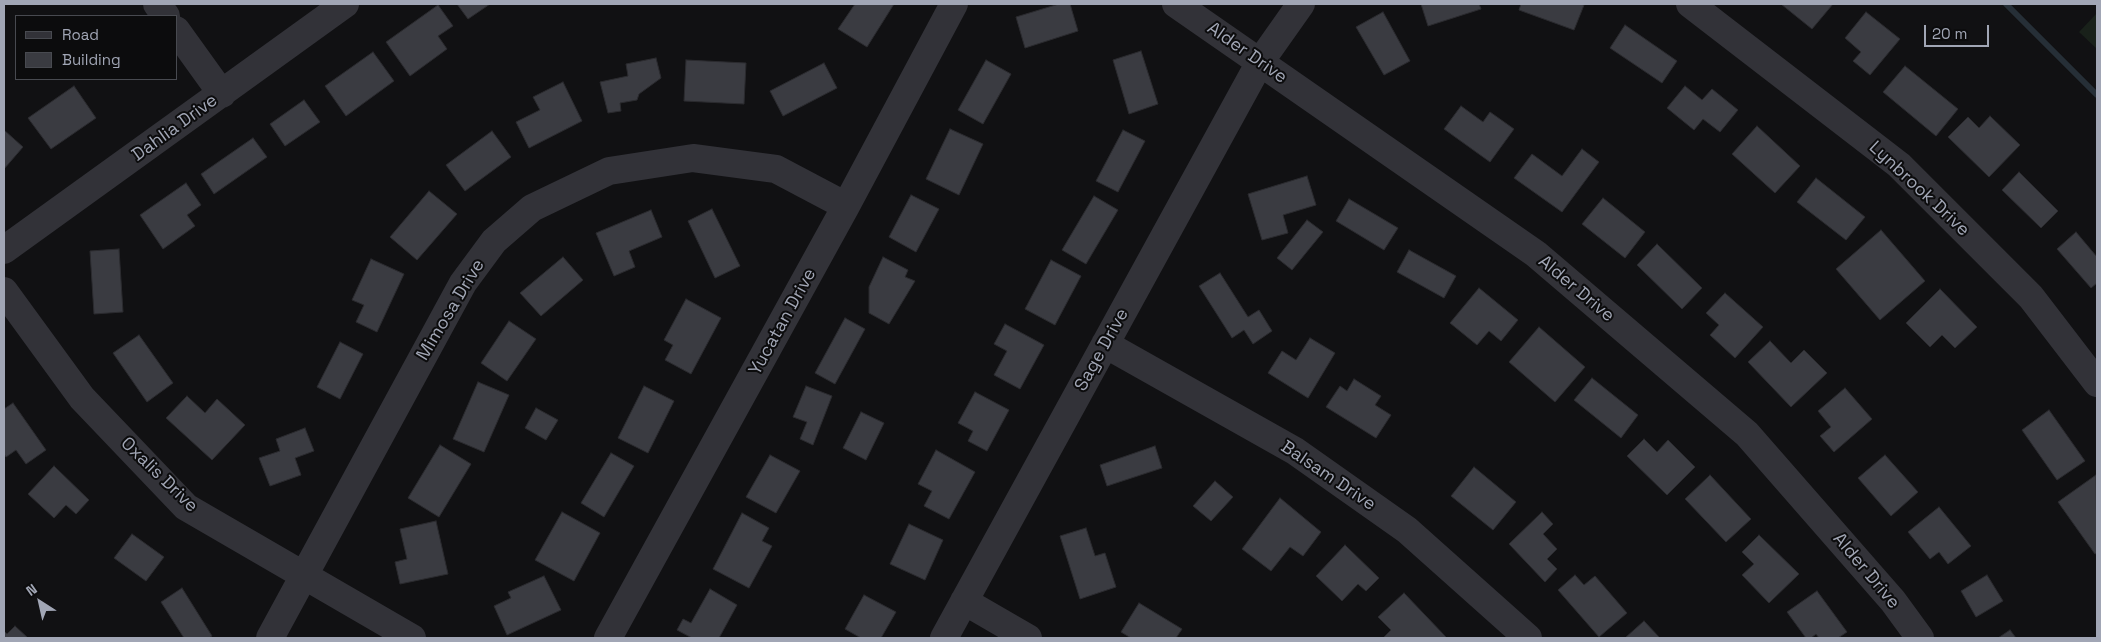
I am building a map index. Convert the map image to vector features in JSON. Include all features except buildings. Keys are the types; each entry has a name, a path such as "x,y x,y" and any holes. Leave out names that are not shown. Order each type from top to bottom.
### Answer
{"street":[{"path":"158,4 165,15"},
{"name":"Dahlia Drive","path":"4,250 345,4"},
{"name":"Yucatan Drive","path":"608,638 846,206 954,4"},
{"name":"Alder Drive","path":"1176,4 1536,254 1747,434 1893,601 1920,638"},
{"path":"1260,62 1301,4"},
{"name":"Lynbrook Drive","path":"1690,4 1899,165 2031,297 2097,383"},
{"path":"178,33 222,94"},
{"name":"Sage Drive","path":"944,638 1260,62"},
{"name":"Mimosa Drive","path":"270,638 463,283 494,241 532,208 608,171 693,158 776,169 846,206"},
{"name":"Oxalis Drive","path":"4,291 82,398 186,507 412,638"},
{"name":"Balsam Drive","path":"1105,344 1295,451 1407,530 1528,638"},
{"path":"964,601 1028,638"}],"shaded area":[{"path":"2097,13 2097,49 2079,32"}],"waterway":[{"path":"2006,4 2097,95"}]}
